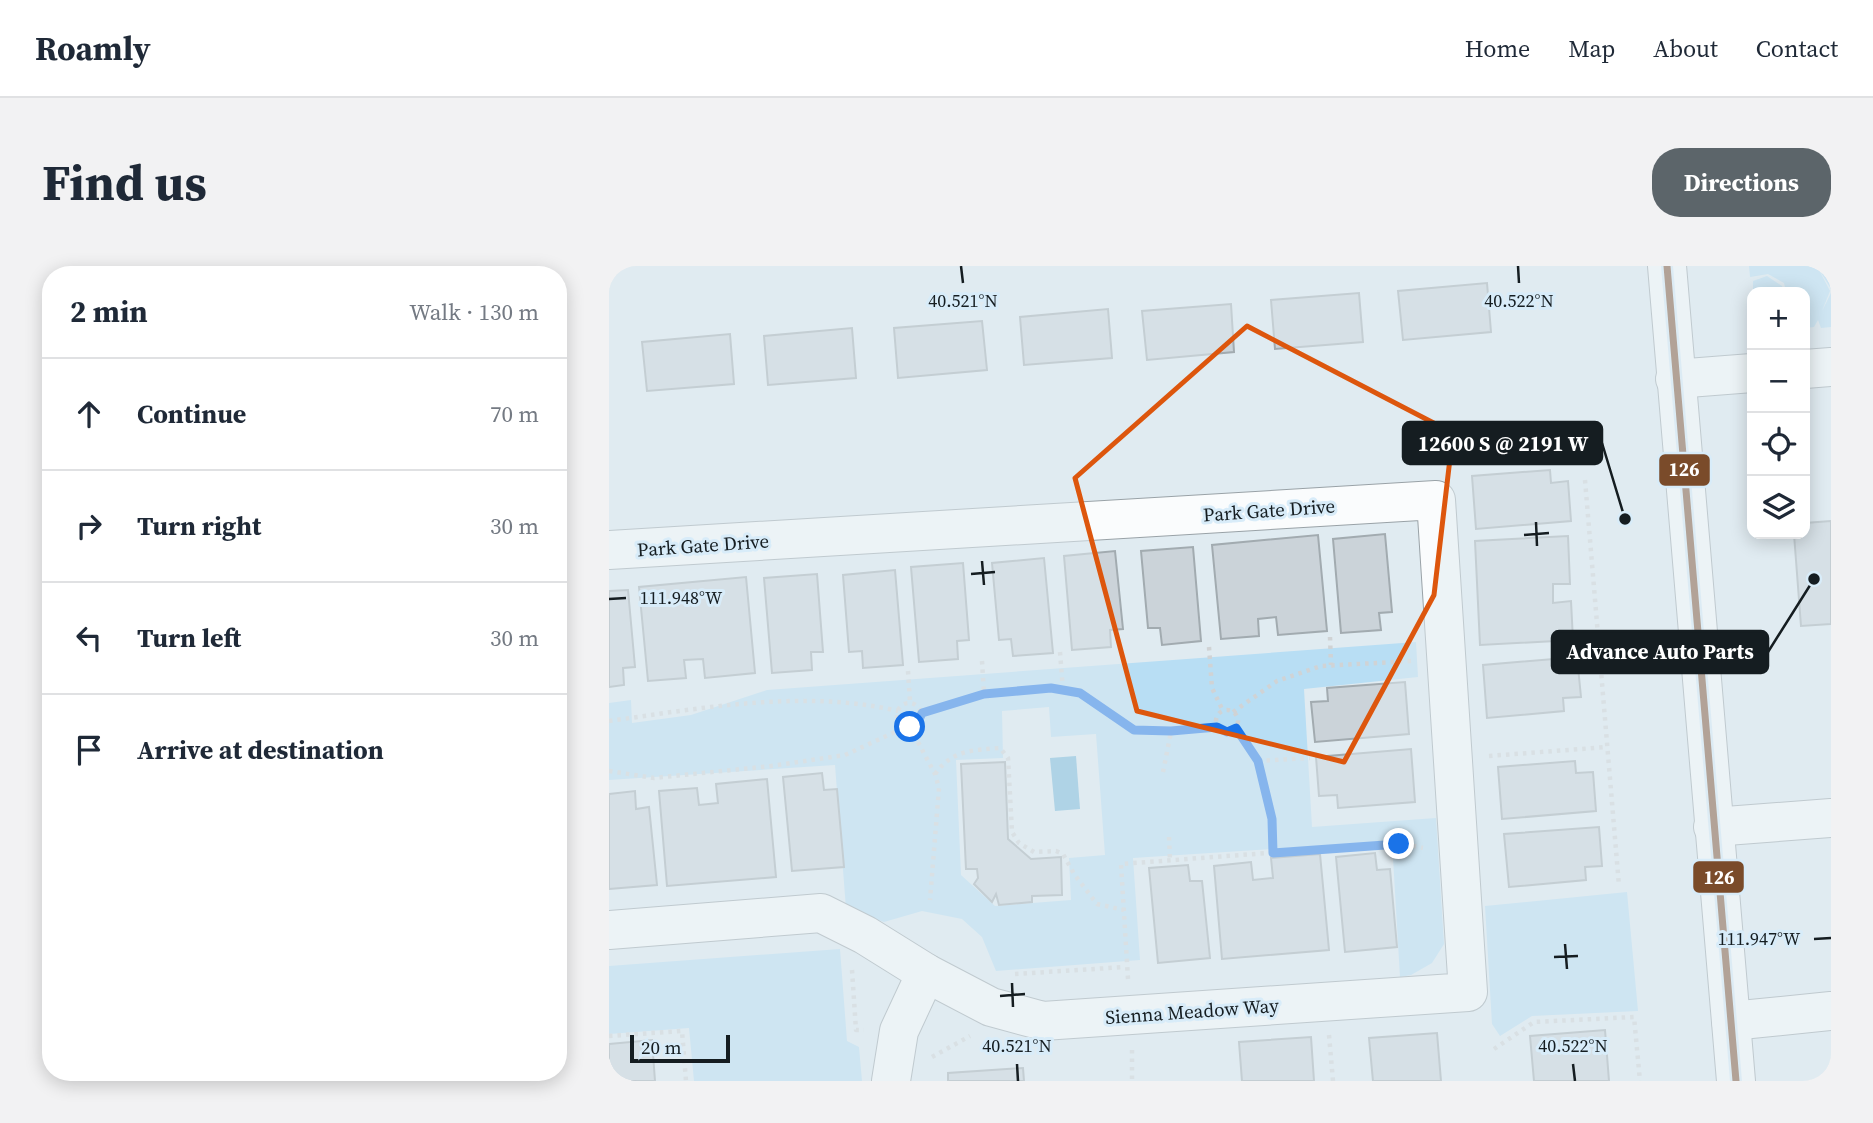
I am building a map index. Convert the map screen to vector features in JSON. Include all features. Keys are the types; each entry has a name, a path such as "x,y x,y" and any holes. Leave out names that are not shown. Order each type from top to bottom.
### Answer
{"street":[{"path":"1667,266 1736,1081"},
{"path":"1810,369 1831,367"},
{"path":"1675,379 1747,373"},
{"name":"Park Gate Drive","path":"609,550 1436,500 1468,992"},
{"path":"1713,827 1831,818"},
{"name":"Sienna Meadow Way","path":"609,930 821,913 991,1007 1043,1021 1468,992"},
{"path":"891,1081 899,1031 926,973"},
{"path":"1731,1021 1831,1011"}],"path":[{"path":"1585,480 1619,886"},
{"path":"1330,637 1331,665"},
{"path":"1209,647 1212,688 1223,711"},
{"path":"1060,652 1063,690"},
{"path":"1217,727 1217,716 1223,711 1233,712 1277,681 1321,666 1423,660"},
{"path":"982,661 984,694"},
{"path":"908,671 910,702"},
{"path":"609,771 654,778 845,755 917,724 922,713 984,694 1051,688 1080,693 1134,730 1171,731 1217,727 1227,732 1236,728 1239,721 1233,712"},
{"path":"609,721 747,702 865,703 898,711"},
{"path":"922,713 918,706 910,702 902,705 898,711 898,719 908,727 935,774 939,788 930,900"},
{"path":"1236,728 1258,761 1272,819 1273,853"},
{"path":"1163,772 1171,731"},
{"path":"1453,759 1607,747"},
{"path":"935,774 944,761 969,750 1000,748 1008,758 1012,832 1019,843 1034,852 1056,851 1063,854 1074,874 1097,904 1124,910"},
{"path":"1258,761 1310,758"},
{"path":"1169,837 1170,860"},
{"path":"1128,979 1121,864 1399,844 1434,850"},
{"path":"1004,975 1125,967"},
{"path":"852,968 856,1030 864,1030"},
{"path":"1494,1049 1534,1022 1634,1017 1640,1081"},
{"path":"609,1036 683,1031 686,1081"},
{"path":"926,1061 981,1031"},
{"path":"1132,1038 1132,1081"}],"highlighted area":[{"path":"1247,326 1453,433 1434,595 1344,762 1137,711 1075,478"}],"shaded area":[{"path":"1749,266 1831,266 1831,289 1818,268 1830,291 1822,311 1831,293 1831,327 1821,328 1818,320 1814,327 1810,327 1810,287 1785,287 1784,283 1768,274 1750,277"},
{"path":"1767,276 1782,287 1753,287 1753,281"},
{"path":"1416,642 1418,677 1304,689 1312,827 1436,818 1444,944 1432,963 1411,975 1400,977 1392,841 1133,858 1140,960 996,971 982,937 962,919 922,911 884,922 846,909 835,765 609,780 609,703 631,700 632,723 691,715 767,690","holes":["1049,707 1051,737 1096,734 1105,855 1069,858 1071,900 995,906 961,875 956,760 1003,758 1002,711"]},
{"path":"1076,756 1080,809 1055,811 1050,758"},
{"path":"1627,892 1638,1011 1532,1016 1500,1036 1492,1024 1485,906"},
{"path":"840,949 847,1041 859,1047 862,1081 694,1081 689,1028 609,1034 609,966"}],"building":[{"path":"1487,283 1491,332 1403,340 1398,291"},
{"path":"1359,293 1363,342 1275,349 1271,300"},
{"path":"1231,304 1234,352 1147,360 1142,311"},
{"path":"1108,309 1112,358 1024,365 1020,317"},
{"path":"982,321 987,370 898,378 894,328"},
{"path":"852,328 856,378 768,385 764,336"},
{"path":"730,334 734,384 647,391 642,342"},
{"path":"1550,470 1551,483 1568,481 1571,521 1476,529 1472,476"},
{"path":"1831,521 1831,624 1801,626 1794,539 1810,539 1810,523"},
{"path":"1385,534 1392,612 1379,613 1381,630 1341,633 1333,539"},
{"path":"1318,535 1327,631 1278,635 1276,617 1258,619 1259,636 1221,639 1212,545"},
{"path":"1568,536 1570,584 1553,584 1553,603 1571,601 1573,640 1480,645 1475,541"},
{"path":"1193,547 1201,641 1162,645 1160,628 1148,628 1141,551"},
{"path":"1115,551 1123,629 1110,630 1111,647 1072,650 1064,556"},
{"path":"1044,558 1053,653 1013,656 1011,639 999,640 992,563"},
{"path":"963,563 969,640 957,641 958,659 919,662 911,567"},
{"path":"895,570 903,665 863,668 862,651 849,652 843,575"},
{"path":"817,574 823,652 811,652 812,670 772,673 764,578"},
{"path":"746,577 755,673 705,678 703,659 684,660 686,678 648,681 639,587"},
{"path":"628,590 635,667 623,668 624,685 609,687 609,591"},
{"path":"1577,657 1581,697 1563,698 1564,711 1487,718 1483,665"},
{"path":"1405,682 1409,734 1315,742 1311,702 1328,701 1327,688"},
{"path":"1411,749 1415,802 1338,808 1337,795 1319,796 1316,757"},
{"path":"1575,761 1576,773 1593,772 1596,811 1502,819 1498,767"},
{"path":"1005,762 1008,839 1031,859 1061,857 1062,895 1032,896 1032,902 999,905 996,894 992,902 974,884 978,878 977,869 966,869 961,764"},
{"path":"822,773 824,790 837,789 844,867 792,871 783,777"},
{"path":"767,779 776,877 667,886 659,791 697,788 699,805 718,803 716,784"},
{"path":"635,791 636,809 649,807 657,885 609,889 609,794"},
{"path":"1599,827 1602,866 1585,867 1586,880 1509,887 1504,834"},
{"path":"1375,853 1377,870 1390,869 1397,947 1345,952 1336,857"},
{"path":"1320,854 1329,950 1222,959 1214,866 1251,862 1253,880 1273,878 1271,858"},
{"path":"1188,865 1190,881 1202,881 1210,958 1158,963 1149,868"},
{"path":"1605,1030 1609,1081 1534,1081 1530,1036"},
{"path":"1437,1033 1441,1081 1373,1081 1369,1038"},
{"path":"1311,1037 1314,1081 1242,1081 1239,1042"},
{"path":"652,1040 655,1081 609,1081 609,1044"},
{"path":"1023,1068 1024,1081 948,1081 948,1073"}],"transit line":[{"name":"126","path":"1667,266 1736,1081"}],"place":[{"name":"12600 S @ 2191 W","path":"1625,519"},
{"name":"Advance Auto Parts","path":"1814,579"}],"route":[{"path":"910,727 917,724 922,713 984,694 1051,688 1080,693 1134,730 1171,731 1217,727 1223,732 1230,732 1236,728 1258,761 1272,819 1273,853 1399,844"}]}
